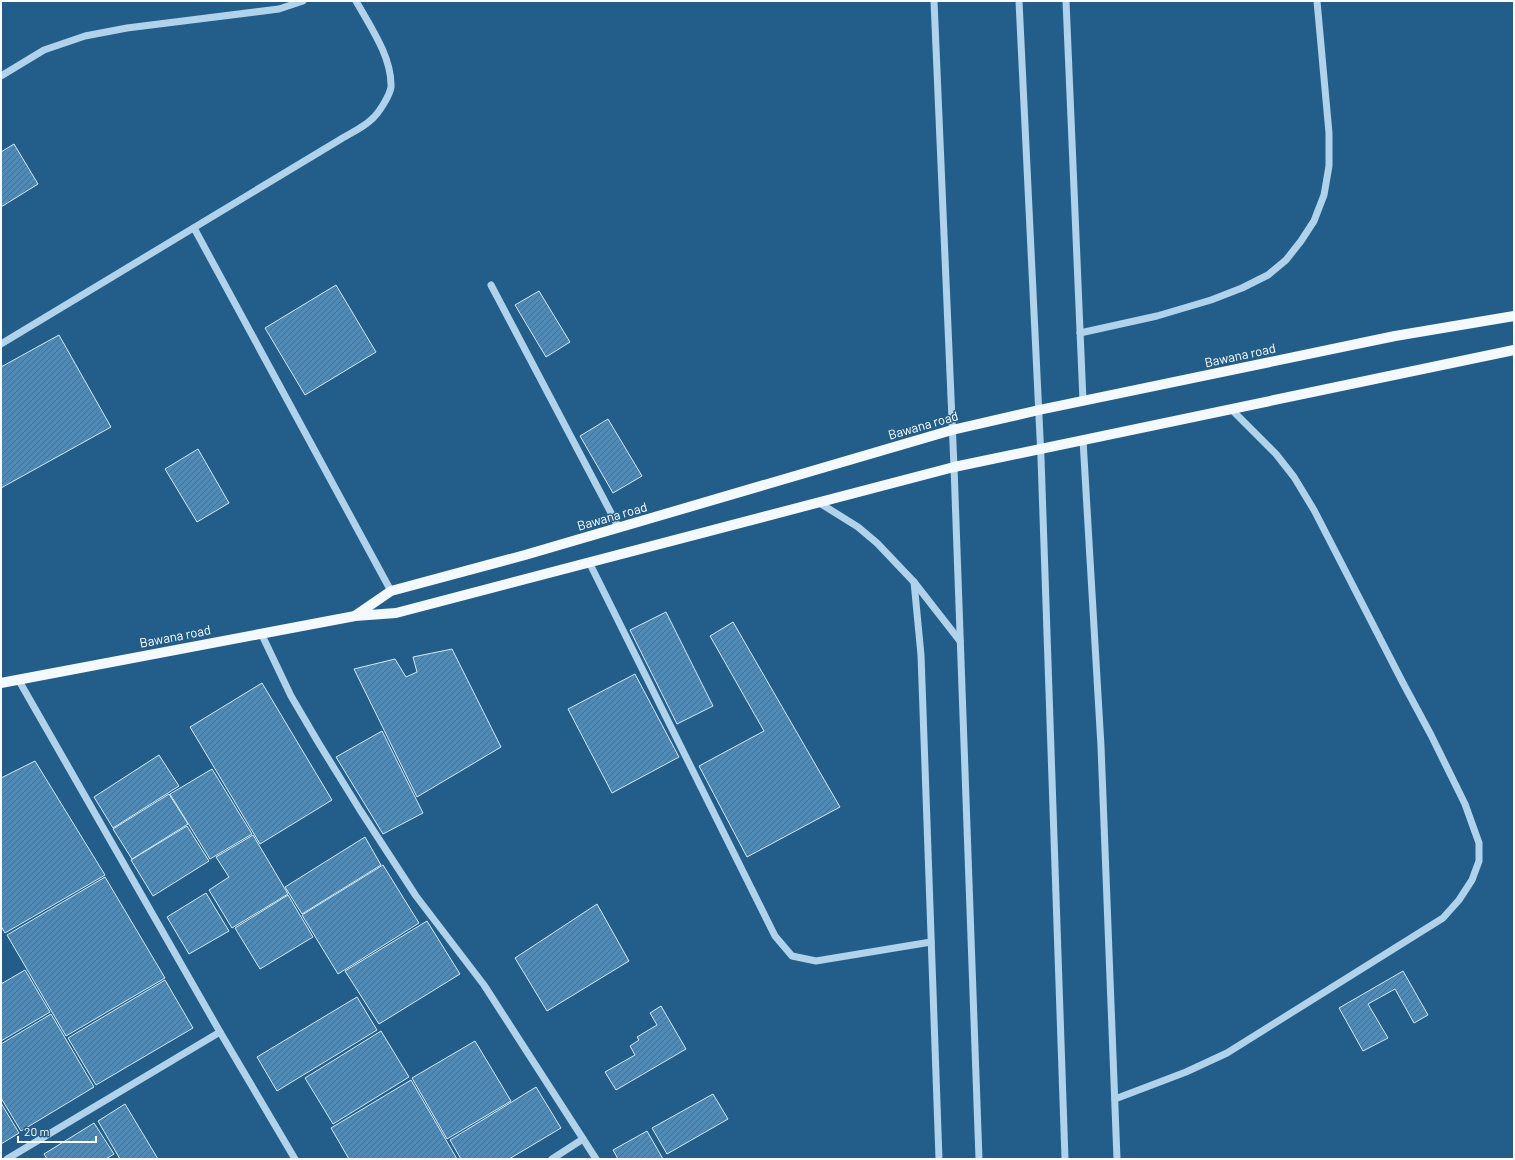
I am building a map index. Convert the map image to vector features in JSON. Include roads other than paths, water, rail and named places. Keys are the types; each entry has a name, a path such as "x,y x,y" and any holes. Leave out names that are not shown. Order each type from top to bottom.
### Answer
{"main road":[{"name":"Bawana road","path":"355,616 391,591 619,528 952,430 1039,410 1395,336 1514,316"},
{"name":"Bawana road","path":"1,683 355,616 396,613 954,467 1514,350"}],"street":[{"path":"1,76 44,50 85,36 127,28 279,9 303,1"},
{"path":"1,344 341,139 372,118 383,106 391,88 388,67 380,42 356,1"},
{"path":"934,1 954,467 979,1159"},
{"path":"1019,1 1039,410 1065,1159"},
{"path":"1066,1 1083,401"},
{"path":"1080,332 1157,316 1211,300 1242,288 1268,275 1286,260 1301,241 1314,221 1324,195 1329,166 1329,133 1317,1"},
{"path":"194,228 391,591"},
{"path":"491,285 619,528"},
{"path":"1115,1099 1186,1072 1227,1052 1443,918 1459,900 1472,880 1478,861 1479,843 1465,804 1431,735 1314,510 1294,478 1276,454 1231,409"},
{"path":"1083,440 1101,754 1117,1159"},
{"path":"818,502 858,527 876,544 914,582 960,641"},
{"path":"589,562 775,936 792,956 816,961 931,942"},
{"path":"914,582 921,655 939,1159"},
{"path":"261,633 291,696 360,810 416,896 484,985 596,1159"},
{"path":"18,679 220,1032 295,1159"},
{"path":"7,1159 220,1032"},
{"path":"552,1159 583,1139"}]}
